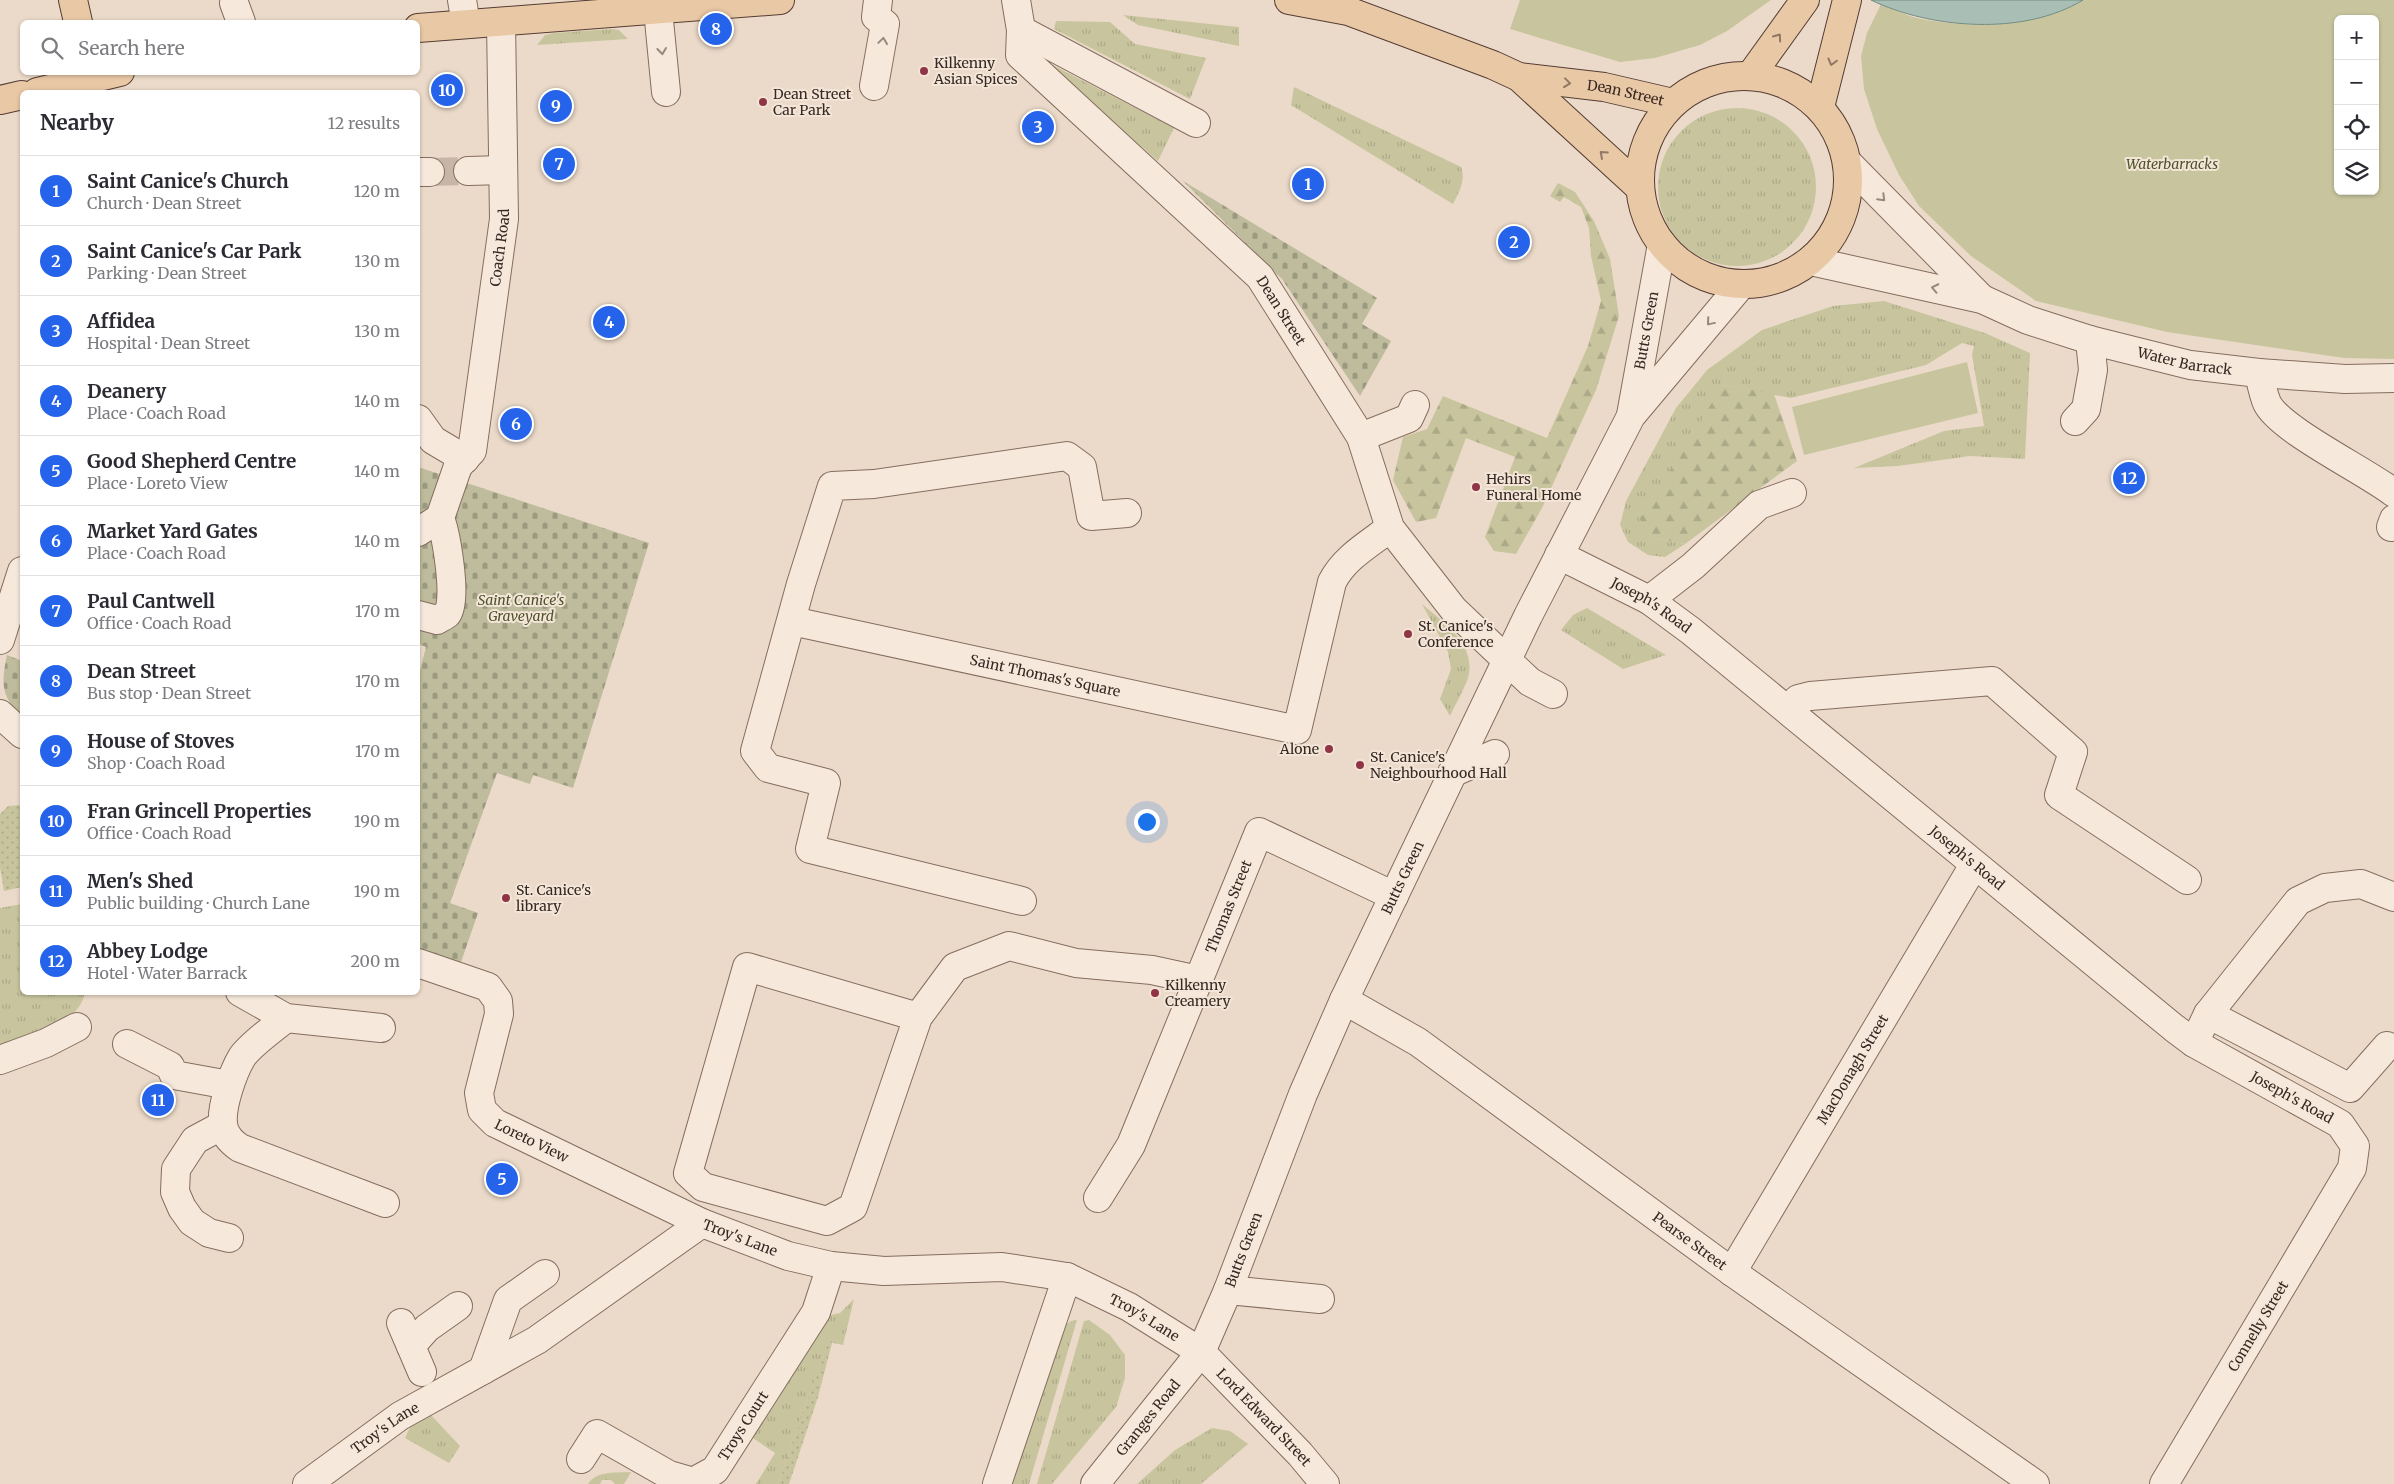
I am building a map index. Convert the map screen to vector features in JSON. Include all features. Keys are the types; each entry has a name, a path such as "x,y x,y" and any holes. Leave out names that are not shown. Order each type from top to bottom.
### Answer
{"main road":[{"path":"73,0 78,20"},
{"path":"420,27 464,12 501,22 658,10 697,3 780,0"},
{"name":"Dean Street","path":"1289,0 1349,6 1519,77 1640,187"},
{"path":"1751,75 1805,0"},
{"path":"1820,107 1845,8"},
{"path":"1751,75 1776,80 1800,91 1820,107 1838,133 1848,164 1848,200 1835,234 1811,261 1790,275 1766,283 1741,285 1711,279 1683,266 1662,244 1646,217 1640,187 1642,156 1653,127 1673,103 1696,87 1723,77 1751,75"},
{"path":"44,90 90,76"},
{"name":"Dean Street","path":"1519,77 1604,87 1673,103"},
{"path":"0,100 20,96"}],"street":[{"path":"874,86 885,24 876,17 878,0"},
{"name":"Dean Street","path":"1016,0 1021,30 1020,55 1260,277 1361,437 1390,528 1454,610 1530,682 1553,694"},
{"path":"658,10 666,92"},
{"name":"Coach Road","path":"440,518 461,462 472,451 504,219 501,22"},
{"path":"1021,30 1196,123"},
{"name":"Water Barrack","path":"1848,164 1982,299"},
{"path":"468,171 503,170"},
{"name":"Butts Green","path":"1630,416 1662,244"},
{"name":"Water Barrack","path":"1811,261 1982,299 2028,320 2090,340 2190,364 2259,373 2345,379 2394,378"},
{"name":"Butts Green","path":"1201,1352 1228,1290 1303,1094 1344,1000 1452,773 1559,555 1630,416 1741,285"},
{"path":"2075,421 2086,409 2093,370 2090,340"},
{"path":"2259,373 2267,404 2285,424 2378,481 2394,493"},
{"path":"1361,437 1409,418 1415,405"},
{"path":"420,422 433,440 461,462"},
{"path":"420,454 461,462"},
{"path":"1022,901 810,849 826,783 768,768 755,751 801,584 832,486 874,484 1067,456 1082,466 1090,516 1127,513"},
{"path":"1649,600 1693,566 1759,505 1792,493"},
{"path":"420,531 440,518 446,535 452,602 447,614 437,620 420,616"},
{"name":"Saint Thomas's Square","path":"792,621 1297,730 1332,582 1338,570 1347,560 1390,528"},
{"name":"Joseph's Road","path":"1559,555 1649,600 1692,631 1974,865 2194,1043 2340,1124 2355,1146 2352,1168"},
{"path":"0,640 15,572"},
{"path":"1788,710 1798,699 1810,696 1992,682 2073,752 2060,795 2187,880"},
{"path":"0,714 20,732"},
{"path":"1452,773 1495,754"},
{"name":"Thomas Street","path":"1098,1198 1131,1145 1259,832 1394,896"},
{"name":"MacDonagh Street","path":"1732,1272 1974,865"},
{"path":"2194,1043 2208,1014 2298,901 2325,888 2361,884 2386,892 2394,898"},
{"path":"918,1017 747,967 688,1173 703,1187 827,1221 853,1207 918,1017 954,967 1009,946 1076,963 1152,970 1198,980"},
{"name":"Loreto View","path":"420,964 488,987 498,1001 499,1014 479,1094 482,1110 495,1123 702,1223"},
{"path":"245,995 286,1018 381,1028"},
{"name":"Pearse Street","path":"1344,1000 1418,1042 1732,1272 2036,1484"},
{"path":"2208,1014 2350,1088 2387,1046"},
{"path":"286,1018 243,1056 230,1085 222,1124 228,1140 240,1148 385,1202"},
{"path":"0,1060 46,1044 76,1027"},
{"path":"127,1044 170,1066 174,1075 230,1085"},
{"path":"222,1124 195,1140 176,1170 175,1192 182,1208 192,1222 208,1233 229,1238"},
{"name":"Connelly Street","path":"2164,1484 2352,1168"},
{"name":"Troy's Lane","path":"307,1484 400,1416 537,1340 702,1223 788,1256 832,1266 884,1271 1002,1267 1067,1277 1129,1306 1201,1352"},
{"name":"Troys Court","path":"581,1459 597,1434 669,1475 693,1482 715,1470 816,1312 832,1266"},
{"path":"483,1370 508,1300 545,1274"},
{"path":"997,1484 1067,1277"},
{"path":"1228,1290 1320,1298"},
{"path":"422,1372 406,1334 427,1328 458,1306"},
{"name":"Granges Road","path":"1095,1484 1201,1352"},
{"name":"Lord Edward Street","path":"1201,1352 1300,1454 1325,1484"}],"green space":[{"path":"1520,0 1771,0 1727,31 1700,45 1655,58 1620,62 1510,29"},
{"name":"Waterbarracks","path":"2083,0 2394,0 2394,359 2344,358 2167,332 2036,301 1971,256 1919,206 1899,175 1877,129 1864,89 1861,56 1867,33 1881,4 1917,18 1958,24 2002,24 2045,16"},
{"path":"1123,15 1239,27 1239,46 1138,25"},
{"path":"1056,21 1110,22 1135,44 1206,58 1190,99 1054,29"},
{"path":"619,30 628,39 537,45 545,35 554,33"},
{"path":"1041,59 1174,128 1158,161"},
{"path":"1294,87 1461,167 1462,182 1453,204 1291,105"},
{"path":"1737,108 1767,114 1793,131 1810,157 1816,187 1810,217 1793,243 1767,260 1737,266 1707,260 1681,243 1664,217 1658,187 1664,157 1681,131 1707,114"},
{"path":"1183,181 1377,298 1362,324 1391,341 1360,396 1282,279"},
{"path":"1558,183 1575,192 1594,221 1610,259 1619,316 1596,390 1542,508 1516,554 1494,551 1485,537 1515,457 1466,438 1436,518 1416,522 1393,480 1403,437 1427,429 1443,396 1547,438 1588,346 1601,301 1591,256 1589,228 1581,207 1564,197 1560,202 1550,196"},
{"path":"1884,301 1985,333 2030,353 2025,459 1970,456 1898,466 1854,468 1944,431 1984,426 1972,355 1974,346 1962,343 1926,365 1791,398 1723,385 1653,538 1685,544 1665,557 1648,555 1628,542 1620,525 1626,501 1676,408 1707,370 1762,330 1833,306"},
{"path":"1967,362 1978,413 1804,455 1792,407"},
{"path":"1723,385 1774,394 1797,461 1685,544 1653,538 1640,519"},
{"name":"Saint Canice's Graveyard","path":"420,468 649,543 573,788 533,775 530,784 497,773 450,903 478,913 460,965 420,955 420,670 426,647 420,645"},
{"path":"1422,604 1458,637 1468,657 1467,681 1450,716 1440,699 1451,669 1448,652"},
{"path":"1587,608 1666,655 1623,669 1561,630 1573,615"},
{"path":"7,655 20,660 20,716 6,696 4,674"},
{"path":"20,805 20,887 4,891 0,867 0,814 8,806"},
{"path":"20,904 20,995 84,995 73,1014 62,1022 37,1035 0,1049 0,908"},
{"path":"854,1299 843,1345 828,1342 778,1484 756,1484 775,1453 753,1438 827,1316 840,1313"},
{"path":"1077,1320 1029,1484 1012,1484 1057,1331 1071,1321"},
{"path":"1089,1320 1110,1335 1125,1355 1125,1378 1116,1407 1052,1484 1037,1484 1084,1321"},
{"path":"828,1341 832,1343 818,1397 789,1484 778,1484"},
{"path":"430,1414 460,1446 449,1463 405,1438 411,1425"},
{"path":"1212,1428 1230,1431 1248,1444 1201,1484 1137,1484 1175,1450"},
{"path":"631,1472 624,1484 615,1484 611,1480 602,1480 600,1484 588,1484 602,1474"}],"shaded area":[{"path":"1871,0 2083,0 2059,12 2033,19 2006,23 1977,24 1921,17 1895,10"}],"tunnel":[{"path":"430,172 468,171"}],"place":[{"name":"Dean Street","path":"716,29"},
{"name":"Kilkenny Asian Spices","path":"924,71"},
{"name":"Fran Grincell Properties","path":"447,90"},
{"name":"Dean Street Car Park","path":"763,102"},
{"name":"House of Stoves","path":"556,106"},
{"name":"Affidea","path":"1038,127"},
{"name":"Paul Cantwell","path":"559,164"},
{"name":"Saint Canice's Church","path":"1308,184"},
{"name":"Saint Canice's Car Park","path":"1514,242"},
{"name":"Deanery","path":"609,322"},
{"name":"Market Yard Gates","path":"516,424"},
{"name":"Abbey Lodge","path":"2129,478"},
{"name":"Hehirs Funeral Home","path":"1476,487"},
{"name":"St. Canice's Conference","path":"1408,634"},
{"name":"Alone","path":"1329,749"},
{"name":"St. Canice's Neighbourhood Hall","path":"1360,765"},
{"name":"St. Canice's library","path":"506,898"},
{"name":"Kilkenny Creamery","path":"1155,993"},
{"name":"Men's Shed","path":"158,1100"},
{"name":"Good Shepherd Centre","path":"502,1179"}]}
